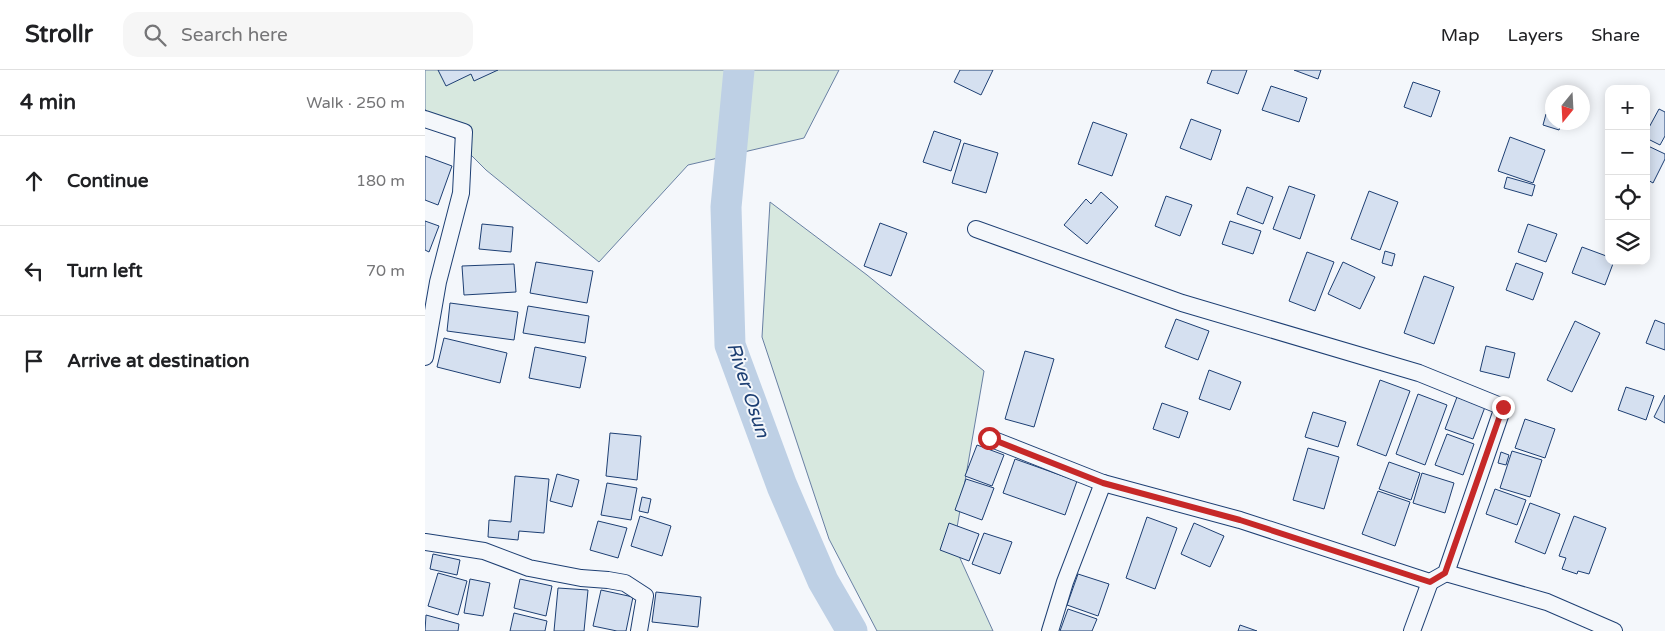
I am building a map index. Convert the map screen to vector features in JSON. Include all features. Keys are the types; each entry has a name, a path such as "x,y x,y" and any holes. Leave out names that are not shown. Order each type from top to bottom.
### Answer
{"street":[{"path":"425,119 464,132 461,193 438,282 425,357"},
{"path":"976,229 1182,303 1419,373 1503,407 1445,573 1430,582 1412,631"},
{"path":"989,438 1103,483 1240,520 1430,582"},
{"path":"1050,631 1065,582 1103,483"},
{"path":"426,546 484,551 529,568 581,578 625,583 645,596 639,631"},
{"path":"1445,573 1547,602 1613,631"}],"shaded area":[{"path":"425,70 839,70 804,138 688,165 599,262 486,170 425,109"},
{"path":"770,202 867,275 984,371 954,545 993,631 877,631 829,539 762,337"}],"building":[{"path":"438,70 498,70 474,81 471,74 446,86"},
{"path":"960,70 993,70 981,95 954,82"},
{"path":"1212,70 1247,70 1238,94 1207,83"},
{"path":"1294,70 1321,70 1318,79"},
{"path":"1413,82 1440,91 1431,117 1404,107"},
{"path":"1271,86 1307,98 1299,122 1262,110"},
{"path":"1659,109 1665,112 1665,136 1660,145 1650,140 1650,126"},
{"path":"1191,119 1221,130 1211,160 1180,148"},
{"path":"1093,122 1127,134 1112,176 1078,164"},
{"path":"934,131 961,140 951,171 923,162"},
{"path":"1510,137 1545,150 1533,183 1498,171"},
{"path":"964,143 998,153 986,193 952,183"},
{"path":"1650,147 1665,154 1665,159 1653,183 1650,181"},
{"path":"425,156 452,166 438,205 425,200"},
{"path":"1507,177 1535,185 1532,196 1504,188"},
{"path":"1289,186 1315,195 1300,239 1273,229"},
{"path":"1247,187 1273,197 1263,224 1237,214"},
{"path":"1369,191 1398,202 1380,250 1351,239"},
{"path":"1101,192 1118,207 1087,244 1064,225 1086,199 1091,204"},
{"path":"1166,196 1192,205 1180,236 1155,226"},
{"path":"425,221 439,226 429,252 425,250"},
{"path":"1230,221 1261,231 1253,254 1222,244"},
{"path":"880,223 907,233 891,276 864,266"},
{"path":"482,224 513,227 511,252 479,249"},
{"path":"1528,224 1557,234 1546,262 1518,252"},
{"path":"1582,247 1605,256 1605,265 1612,265 1605,285 1572,273"},
{"path":"1385,251 1395,254 1392,266 1382,263"},
{"path":"1307,252 1334,262 1315,311 1289,301"},
{"path":"536,262 593,271 587,303 530,293"},
{"path":"1343,262 1375,277 1360,309 1328,294"},
{"path":"1516,263 1543,273 1533,300 1506,290"},
{"path":"514,264 516,292 464,295 462,266"},
{"path":"1424,276 1454,287 1434,344 1404,333"},
{"path":"450,303 518,312 514,340 447,331"},
{"path":"528,306 589,316 585,343 523,333"},
{"path":"1176,319 1209,331 1198,360 1165,347"},
{"path":"1655,320 1665,324 1665,350 1646,343"},
{"path":"1575,321 1600,333 1572,392 1547,380"},
{"path":"444,338 507,353 500,383 437,367"},
{"path":"1486,346 1515,353 1509,378 1480,371"},
{"path":"535,347 586,357 580,388 529,378"},
{"path":"1025,351 1054,359 1034,427 1005,419"},
{"path":"1209,370 1241,382 1230,410 1199,399"},
{"path":"1380,380 1410,391 1386,456 1357,445"},
{"path":"1626,387 1654,396 1646,420 1618,410"},
{"path":"1418,394 1447,405 1425,465 1396,454"},
{"path":"1665,395 1665,423 1654,417"},
{"path":"1457,397 1485,407 1473,439 1445,429"},
{"path":"1162,403 1188,412 1179,438 1153,429"},
{"path":"1313,412 1346,422 1338,447 1305,437"},
{"path":"1525,419 1555,429 1545,458 1515,448"},
{"path":"610,433 641,436 637,480 606,476"},
{"path":"1447,434 1474,444 1463,475 1435,465"},
{"path":"977,445 1004,455 992,486 965,476"},
{"path":"1308,448 1339,457 1324,509 1293,500"},
{"path":"1512,451 1542,460 1530,497 1500,488"},
{"path":"1501,452 1509,455 1506,465 1498,463"},
{"path":"1015,459 1077,481 1065,515 1003,493"},
{"path":"1389,462 1420,473 1411,500 1379,489"},
{"path":"1422,473 1454,483 1445,513 1413,503"},
{"path":"557,474 579,480 572,507 550,501"},
{"path":"515,476 549,479 544,533 519,531 518,540 488,537 489,520 511,522"},
{"path":"966,479 994,488 982,520 955,510"},
{"path":"607,483 637,488 631,520 601,515"},
{"path":"1495,489 1526,500 1517,525 1486,514"},
{"path":"1378,491 1410,502 1395,546 1362,534"},
{"path":"642,497 651,499 648,513 639,511"},
{"path":"1530,503 1560,514 1545,554 1515,542"},
{"path":"640,516 671,526 662,556 631,546"},
{"path":"1574,516 1606,528 1589,574 1578,571 1577,574 1562,569 1566,558 1559,556"},
{"path":"1147,517 1177,528 1155,589 1126,578"},
{"path":"598,521 627,528 618,558 590,550"},
{"path":"949,523 979,534 969,561 940,550"},
{"path":"1194,523 1224,536 1210,567 1181,554"},
{"path":"984,533 1012,542 1000,574 972,564"},
{"path":"433,554 460,560 457,575 430,569"},
{"path":"438,573 467,581 458,615 428,606"},
{"path":"1078,574 1109,584 1098,616 1067,605"},
{"path":"470,579 490,583 483,616 464,613"},
{"path":"520,579 552,586 546,616 514,608"},
{"path":"558,588 588,590 584,631 554,631"},
{"path":"601,590 633,597 626,631 593,626"},
{"path":"656,592 701,597 698,627 652,622"},
{"path":"1068,609 1097,619 1092,631 1060,631"},
{"path":"514,613 547,621 545,631 510,631"},
{"path":"426,615 459,624 458,631 425,631"},
{"path":"1240,625 1257,631 1238,631"}],"waterway":[{"name":"River Osun","path":"739,70 726,207 730,345 782,486 823,581 852,631"}],"route":[{"path":"989,438 1103,483 1240,520 1430,582 1445,573 1503,407"}]}
